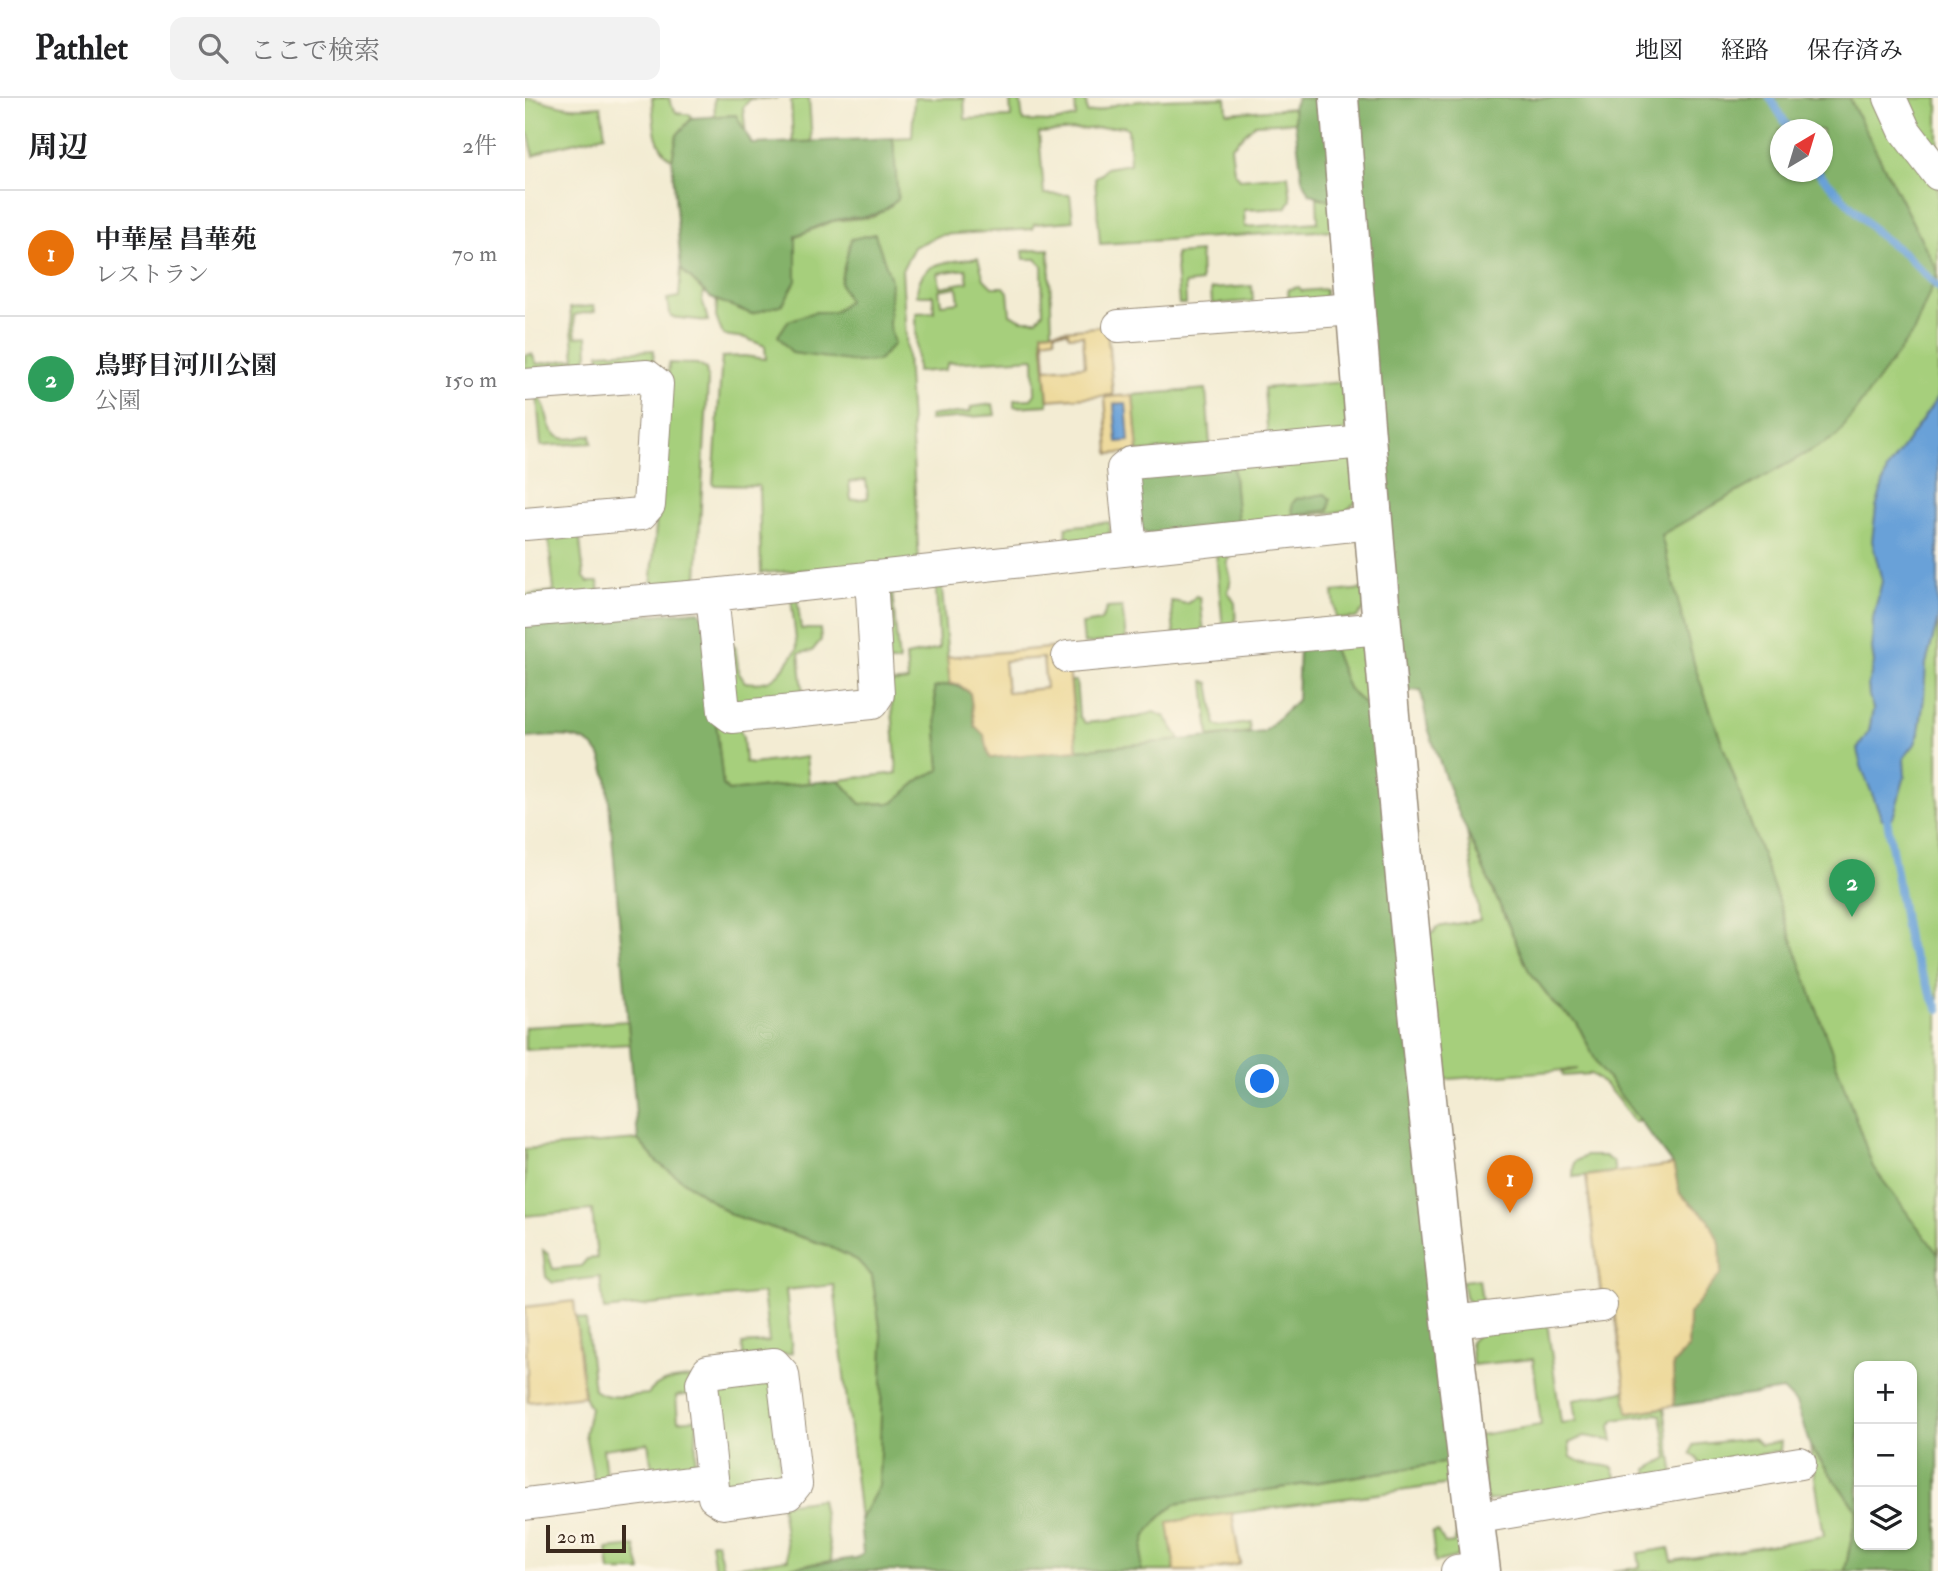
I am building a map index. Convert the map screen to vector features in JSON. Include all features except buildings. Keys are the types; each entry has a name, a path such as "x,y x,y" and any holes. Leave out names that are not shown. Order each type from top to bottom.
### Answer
{"street":[{"path":"1339,98 1371,523 1474,1518 1473,1570"},
{"path":"1890,98 1905,131 1938,174"},
{"path":"1118,326 1355,309"},
{"path":"525,385 647,376 657,384 649,506 641,513 525,524"},
{"path":"1131,549 1123,469 1131,463 1365,442"},
{"path":"525,611 712,595 1371,523"},
{"path":"712,595 724,711 732,717 859,705 872,703 878,694 871,578"},
{"path":"1068,657 1381,628"},
{"path":"1452,1322 1601,1305"},
{"path":"774,1364 783,1374 796,1484 788,1494 723,1503 715,1497 712,1480 702,1383 708,1372 774,1364"},
{"path":"1474,1518 1800,1463"},
{"path":"525,1504 712,1480"}],"green space":[{"path":"525,98 571,107 601,106 605,135 547,149 534,156 525,131"},
{"path":"652,98 669,98 677,113 691,115 692,118 677,135 672,160 657,140"},
{"path":"714,98 779,98 750,99 743,108 746,135 736,115 715,116"},
{"path":"809,98 812,142 793,142 791,101"},
{"path":"914,98 964,98 965,119 1011,117 1010,98 1020,98 1023,121 1054,122 1076,117 1075,98 1086,98 1087,113 1118,104 1185,98 1226,98 1227,113 1293,108 1295,122 1255,124 1231,147 1234,171 1240,179 1288,175 1291,200 1286,208 1244,210 1245,227 1318,222 1317,197 1335,202 1334,230 1100,244 1095,177 1102,174 1106,168 1130,164 1128,129 1124,126 1039,133 1044,194 1070,195 1073,221 1034,224 1033,229 940,235 914,247 902,270 919,562 761,573 759,486 713,485 722,357 766,359 765,346 745,338 723,335 716,317 717,300 752,314 796,275 796,236 833,221 873,217 897,200 893,138 912,137","holes":["866,480 868,498 851,500 849,482"]},
{"path":"1297,98 1849,98 1938,272 1914,331 1837,436 1661,535 1695,667 1873,1167 1938,1254 1938,1571 1845,1571 1854,1526 1854,1550 1917,1550 1917,1361 1854,1361 1854,1507 1810,1446 1796,1403 1783,1390 1674,1406 1673,1364 1688,1348 1689,1314 1709,1220 1680,1194 1673,1165 1599,1067 1577,1023 1555,1005 1528,969 1453,800 1428,728 1421,690 1401,691 1335,202 1310,194 1302,178 1293,108"},
{"path":"1831,98 1938,98 1938,1313 1851,1162 1650,530 1930,287"},
{"path":"736,115 752,144 893,138 898,199 873,215 832,221 796,236 796,281 783,304 752,314 711,298 681,269 672,160 677,135 692,118"},
{"path":"875,234 891,280 889,324 894,344 878,361 856,362 792,353 778,336 788,321 814,312 834,312 848,301 840,283 851,239"},
{"path":"1049,249 1052,331 1042,332 1048,405 1014,407 1014,400 1031,399 1035,394 1034,358 948,363 945,370 917,372 916,313 934,312 933,295 917,295 923,275 937,264 978,258 984,279 992,287 1004,287 1008,292 1010,314 1022,320 1037,320 1043,312 1042,265 1036,259 1024,259 1023,251","holes":["966,269 968,282 940,287 938,273","957,287 959,302 941,304 939,290"]},
{"path":"1200,252 1201,282 1185,284 1186,304 1179,304 1175,254"},
{"path":"681,269 703,291 702,299 708,321 671,317 667,299 679,297"},
{"path":"1252,286 1253,301 1212,304 1211,289"},
{"path":"1299,287 1302,291 1325,289 1325,300 1289,303 1288,289"},
{"path":"594,306 595,311 574,315 576,337 587,336 588,354 580,369 525,375 525,355 532,354 537,364 575,359 570,308"},
{"path":"654,350 653,363 601,365 599,353"},
{"path":"669,363 697,364 706,369 708,381 697,578 691,586 651,588"},
{"path":"1344,382 1348,427 1341,433 1268,440 1264,388"},
{"path":"1206,389 1210,445 1138,452 1133,395"},
{"path":"537,396 556,435 569,439 591,435 592,443 541,446"},
{"path":"993,404 995,415 929,420 930,416 934,415 970,412 971,407"},
{"path":"1341,453 1353,461 1357,501 1346,511 1238,523 1233,465"},
{"path":"1233,464 1238,523 1148,534 1137,528 1134,483 1141,474"},
{"path":"1325,494 1330,499 1329,510 1293,515 1292,504 1296,499"},
{"path":"1109,522 1110,532 1105,539 1067,545 1066,527"},
{"path":"579,531 584,577 588,582 598,582 600,593 525,601 525,595 554,591 548,534"},
{"path":"1234,550 1227,562 1231,579 1228,592 1235,603 1236,630 1223,630 1216,552"},
{"path":"941,577 950,684 934,689 940,770 923,777 893,803 861,804 839,780 897,773 890,683 908,681 906,656 939,649 936,589 930,585 892,591 899,662 887,662 880,591"},
{"path":"1363,589 1365,609 1356,618 1336,619 1333,592"},
{"path":"1196,596 1200,598 1204,632 1174,635 1171,601 1186,603"},
{"path":"791,597 797,597 801,629 820,629 821,640 812,651 799,653 804,702 732,702 725,639 735,646 739,673 745,682 764,682 777,676 797,649"},
{"path":"1122,607 1126,639 1084,644 1082,624 1101,621 1107,608"},
{"path":"699,611 705,620 723,785 728,791 839,780 861,804 893,803 923,777 940,770 934,688 953,685 970,693 975,726 984,735 991,758 1264,732 1297,700 1299,648 1331,643 1348,688 1378,718 1456,1461 1175,1504 1148,1533 1143,1548 1141,1571 763,1571 856,1558 863,1554 860,1520 879,1486 883,1345 872,1276 857,1260 826,1245 732,1215 658,1163 638,1140 607,778 598,752 583,740 564,736 525,738 525,624"},
{"path":"1360,640 1369,648 1378,718 1348,688 1331,643"},
{"path":"1071,681 1076,681 1079,716 1085,723 1139,717 1154,712 1165,717 1181,740 1077,750"},
{"path":"1204,681 1209,683 1216,725 1221,727 1249,723 1250,732 1209,737"},
{"path":"716,722 739,728 743,737 745,762 751,764 806,757 809,783 728,791 723,785"},
{"path":"1467,832 1528,969 1555,1005 1577,1023 1599,1067 1640,1120 1634,1122 1609,1090 1591,1074 1563,1076 1562,1072 1578,1069 1438,1080 1423,934 1433,933 1437,927 1480,920"},
{"path":"628,1021 630,1044 525,1050 525,1027"},
{"path":"638,1140 658,1163 732,1215 826,1245 858,1260 872,1276 883,1345 879,1486 860,1520 834,1285 786,1290 792,1353 744,1360 742,1344 769,1342 763,1293 604,1310 600,1277 553,1283 546,1277 543,1250 548,1254 553,1269 581,1266 587,1259 597,1258 592,1210 525,1216 525,1149"},
{"path":"1585,1156 1604,1156 1613,1162 1615,1172 1573,1177 1574,1162"},
{"path":"1479,1279 1483,1308 1477,1308 1465,1297 1462,1281"},
{"path":"576,1317 586,1320 594,1390 606,1395 648,1394 663,1383 693,1378 694,1394 676,1396 678,1421 697,1419 695,1468 594,1481 585,1434 590,1408 584,1396","holes":["648,1443 652,1468 606,1475 603,1449"]},
{"path":"1547,1322 1561,1423 1576,1421 1573,1400 1625,1391 1628,1413 1664,1408 1674,1476 1648,1480 1647,1469 1668,1458 1661,1415 1656,1414 1615,1420 1610,1426 1613,1441 1585,1436 1569,1443 1571,1457 1613,1468 1619,1485 1486,1501 1479,1435 1541,1425 1533,1359 1473,1365 1470,1342 1483,1329"},
{"path":"766,1373 776,1382 781,1486 733,1491 724,1483 713,1388"},
{"path":"1754,1438 1761,1445 1781,1441 1780,1451 1703,1470 1697,1458 1691,1454 1693,1445"},
{"path":"1810,1446 1854,1507 1854,1526 1845,1571 1613,1571 1640,1567 1638,1553 1669,1548 1672,1561 1824,1536"},
{"path":"1456,1461 1466,1546 1456,1557 1435,1562 1432,1532 1438,1531 1445,1544 1454,1543 1457,1533 1451,1484 1169,1522 1175,1571 1141,1571 1142,1548 1147,1533 1175,1504"},
{"path":"821,1499 832,1561 763,1571 715,1571 711,1542 717,1542 723,1568 788,1559 781,1504"},
{"path":"635,1546 641,1571 610,1571 607,1549"}],"sand":[{"path":"1107,326 1113,395 1048,400 1042,332","holes":["1055,332 1068,332 1069,336 1083,335 1085,366 1046,369 1044,340 1055,338"]},
{"path":"1133,395 1138,452 1109,454 1105,397","holes":["1126,403 1118,442 1114,404"]},
{"path":"1059,647 1069,667 1077,750 990,758 984,735 975,726 970,693 958,684 950,684 947,657","holes":["1043,658 1046,688 1007,692 1004,661"]},
{"path":"1673,1165 1680,1194 1709,1220 1720,1244 1721,1273 1689,1314 1688,1348 1673,1364 1674,1406 1628,1413 1615,1312 1601,1293 1586,1176"},
{"path":"574,1301 584,1396 528,1402 525,1307"},
{"path":"1232,1513 1240,1564 1206,1571 1175,1571 1168,1522"}],"water":[{"path":"1938,397 1938,620 1926,664 1919,733 1915,744 1904,758 1905,776 1893,818 1882,819 1861,766 1858,748 1869,731 1873,709 1868,684 1874,663 1873,618 1882,581 1872,541 1876,508 1887,470"},
{"path":"1126,403 1129,441 1117,442 1114,404"}],"waterway":[{"path":"1770,98 1783,119"},
{"path":"1828,182 1878,234 1905,254 1938,287"},
{"path":"1887,819 1908,944 1938,1009"}],"place":[{"name":"鳥野目河川公園","path":"1852,917"},
{"name":"中華屋 昌華苑","path":"1510,1213"}]}
